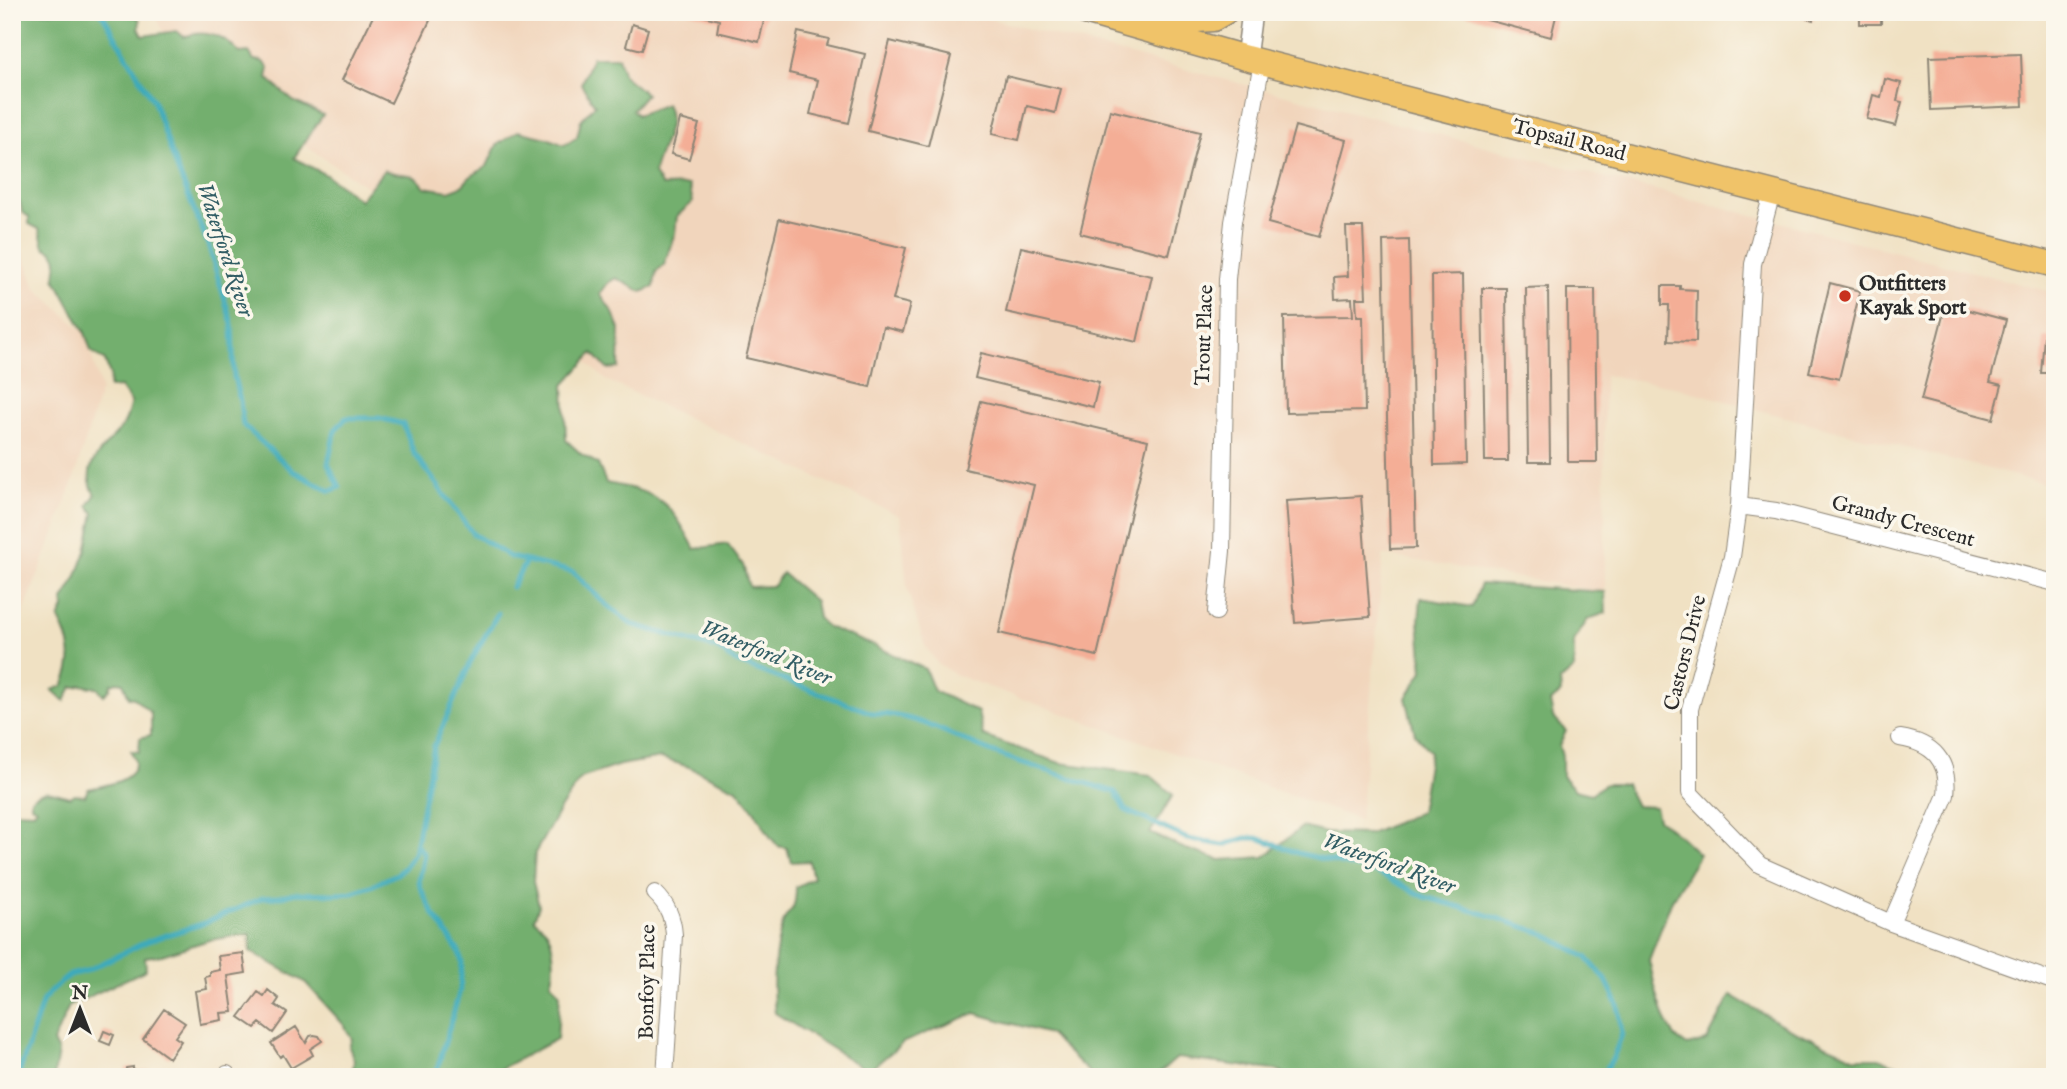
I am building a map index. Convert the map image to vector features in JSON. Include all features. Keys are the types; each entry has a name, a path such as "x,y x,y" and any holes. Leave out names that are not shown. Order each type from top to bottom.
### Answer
{"main road":[{"name":"Topsail Road","path":"1084,12 1254,60 2055,265"},
{"path":"1133,24 1213,19 1225,12"}],"street":[{"path":"1252,12 1254,60"},
{"name":"Trout Place","path":"1216,612 1222,551 1227,279 1254,60"},
{"name":"Castors Drive","path":"1772,193 1754,264 1739,506 1732,557 1690,709 1690,793 1760,865 1891,923 2055,982"},
{"name":"Grandy Crescent","path":"1739,506 1776,511 2055,583"},
{"path":"1891,923 1946,795 1947,787 1945,771 1937,755 1922,744 1900,738"},
{"name":"Bonfoy Place","path":"655,893 667,907 674,935 665,1077"}],"shaded area":[{"path":"154,12 963,12 2055,293 2055,486 1668,385 1604,375 1605,592 1383,555 1360,820 956,675 938,664 925,646 907,588 900,516 606,380 470,255 177,61"},
{"path":"12,222 36,288 85,333 101,389 70,491 12,643"}],"green space":[{"path":"12,12 135,12 140,20 139,28 143,36 177,31 184,37 207,34 228,42 239,53 249,52 254,60 262,61 269,68 267,78 293,101 323,115 294,158 326,175 360,200 384,170 411,175 425,187 449,191 462,186 487,166 497,145 518,131 564,145 577,137 581,120 595,105 581,84 592,57 618,57 624,76 646,94 632,110 637,115 666,104 669,112 668,130 654,174 662,186 689,185 693,202 677,216 675,233 664,265 656,272 654,287 642,292 616,278 608,283 600,294 620,329 619,368 607,369 593,353 564,385 566,440 581,454 598,464 606,483 643,492 668,507 695,549 727,544 743,565 749,587 773,586 782,573 815,601 818,618 827,627 925,669 934,691 978,712 983,736 1060,763 1150,775 1173,795 1150,833 1183,848 1220,860 1264,857 1302,827 1326,833 1370,834 1420,812 1430,752 1415,734 1406,698 1423,671 1419,621 1421,598 1472,607 1481,584 1605,592 1606,613 1588,619 1574,641 1574,669 1560,681 1561,693 1550,702 1553,717 1566,731 1559,746 1562,776 1575,790 1591,794 1605,784 1625,784 1636,806 1655,807 1658,819 1699,854 1671,902 1649,960 1665,1018 1675,1037 1687,1046 1707,1041 1731,995 1786,1027 1856,1058 1879,1058 1928,1077 1287,1077 1281,1071 1177,1058 1155,1077 1094,1077 1049,1034 975,1013 904,1042 868,1071 775,1013 773,979 777,945 784,921 794,904 796,887 813,878 809,861 791,862 787,848 778,846 771,838 737,789 689,767 661,758 620,765 581,778 535,853 533,882 539,906 534,919 547,931 553,950 551,982 560,994 557,1039 485,1077 352,1077 354,1060 349,1047 352,1039 344,1025 305,982 251,952 250,934 209,940 162,955 145,957 146,970 69,1006 53,1042 58,1052 54,1077 12,1077 12,809 34,812 36,808 31,805 31,799 42,792 70,797 75,794 85,796 88,789 124,779 134,769 135,761 131,751 139,752 140,738 151,735 151,713 134,698 129,697 123,683 111,684 104,695 97,688 81,685 72,687 65,701 52,690 63,686 69,668 69,644 59,619 64,608 63,600 76,578 86,551 94,513 88,506 95,495 90,483 92,464 124,424 131,402 120,387 109,388 110,375 105,361 91,351 85,333 55,278 57,259 53,252 44,247 39,229 29,224 29,217 22,212 20,202 12,195"}],"building":[{"path":"375,12 434,12 391,103 342,80"},
{"path":"688,12 766,12 759,42 717,32 719,20"},
{"path":"1457,12 1557,12 1551,37"},
{"path":"1784,12 1814,12 1813,20"},
{"path":"1860,12 1901,12 1901,15 1881,15 1881,24 1860,24"},
{"path":"632,24 648,29 642,50 626,46"},
{"path":"798,32 829,39 827,45 865,54 849,123 810,114 818,80 789,73"},
{"path":"890,41 951,56 928,146 868,131"},
{"path":"2021,54 2023,106 1931,110 1929,57"},
{"path":"1006,76 1061,89 1055,113 1027,106 1019,140 992,134"},
{"path":"1885,79 1901,83 1897,101 1902,102 1896,126 1867,119 1873,95 1881,97"},
{"path":"1110,110 1200,132 1169,255 1080,233"},
{"path":"680,119 699,124 689,159 671,154"},
{"path":"1295,126 1346,140 1319,237 1268,223"},
{"path":"779,219 906,248 893,300 910,304 903,332 883,327 870,387 746,358"},
{"path":"1346,227 1363,227 1366,298 1356,298 1357,316 1363,316 1365,411 1286,413 1284,317 1353,316 1352,298 1335,299 1334,277 1348,276"},
{"path":"1409,240 1416,548 1390,549 1383,241"},
{"path":"1021,247 1152,276 1137,342 1006,312"},
{"path":"1463,274 1466,464 1434,465 1432,275"},
{"path":"1830,283 1860,291 1839,379 1809,372"},
{"path":"1662,286 1697,290 1696,342 1668,341 1669,305 1662,305"},
{"path":"1548,287 1550,462 1528,462 1526,288"},
{"path":"1482,288 1506,288 1508,461 1485,461"},
{"path":"1567,289 1595,289 1597,462 1568,462"},
{"path":"1946,304 2006,320 1990,382 2002,385 1993,419 1921,400"},
{"path":"2044,337 2055,338 2055,386 2049,386 2050,373 2041,373"},
{"path":"981,353 1099,382 1093,407 975,378"},
{"path":"981,401 1148,440 1097,656 999,633 1034,485 965,469"},
{"path":"1361,496 1370,617 1295,623 1286,501"},
{"path":"243,953 246,973 228,976 233,1012 221,1013 222,1020 200,1024 195,991 207,989 205,977 210,976 210,972 220,970 218,956"},
{"path":"268,990 279,999 275,1005 287,1013 273,1033 260,1023 255,1028 239,1017 258,992 264,996"},
{"path":"164,1009 185,1023 175,1037 181,1041 169,1058 143,1039"},
{"path":"296,1027 306,1043 310,1036 314,1035 319,1036 322,1041 310,1049 313,1055 291,1068 271,1043"},
{"path":"104,1031 114,1035 110,1045 100,1041"},
{"path":"133,1067 133,1071 168,1069 169,1077 126,1077 126,1068"}],"waterway":[{"name":"Waterford River","path":"101,12 154,102 176,166 207,241 232,324 234,377 243,425 293,471 330,491 340,487 328,464 335,430 346,418 379,418 403,424 414,453 473,534 510,557 573,572 601,600 631,624 718,649 736,662 875,714 920,722 1007,757 1115,792 1125,810 1188,839 1223,845 1246,838 1258,838 1298,853 1376,872 1425,897 1545,934 1586,957 1606,980 1618,1005 1622,1034 1607,1067 1609,1077"},
{"path":"512,587 526,561"},
{"path":"18,1077 43,1000 70,975 86,971 148,941 202,924 262,898 296,893 349,893 371,886 404,868 414,854 434,746 472,659 498,613"},
{"path":"416,844 424,854 420,887 433,913 459,952 462,962 460,990 435,1077"}],"place":[{"name":"Outfitters Kayak Sport","path":"1845,296"}]}
